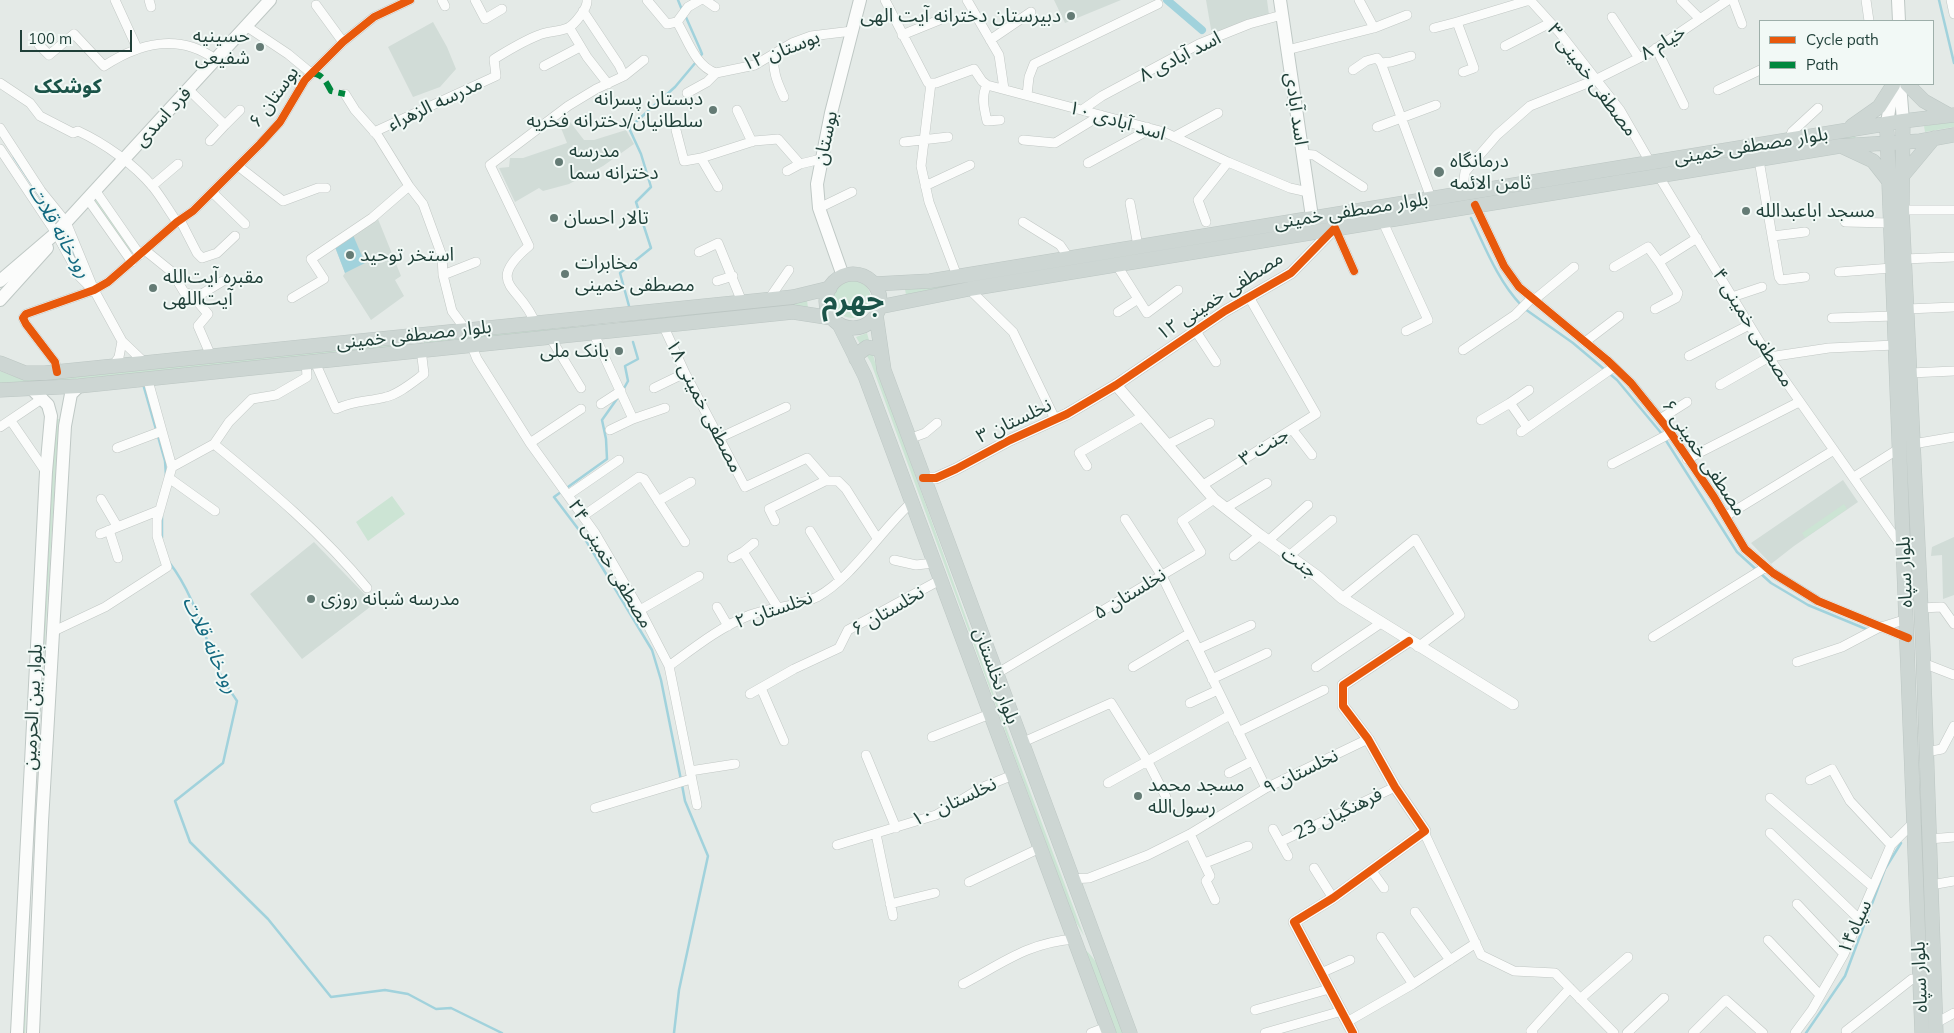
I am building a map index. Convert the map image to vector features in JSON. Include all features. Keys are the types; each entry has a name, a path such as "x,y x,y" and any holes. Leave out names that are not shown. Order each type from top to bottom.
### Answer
{"main road":[{"name":"فرد اسدی","path":"0,281 56,233 92,196 270,0"},
{"name":"بوستان","path":"843,276 819,208 817,184 830,114 860,0"},
{"name":"اسد آبادی","path":"1280,0 1312,224"},
{"path":"1898,0 1898,20"},
{"path":"1898,88 1952,115"},
{"path":"1898,88 1903,121"},
{"path":"1887,123 1898,88"},
{"path":"1840,131 1859,123 1870,115 1898,88"},
{"name":"بلوار مصطفی خمینی","path":"874,284 930,281 1138,246 1312,224 1335,228 1475,205 1650,162 1887,123 1952,115"},
{"name":"بلوار سپاه","path":"1903,121 1904,170 1902,210 1910,373 1906,446"},
{"name":"بلوار سپاه","path":"1887,123 1895,345 1906,446 1911,551 1907,618 1922,1033"},
{"name":"بلوار مصطفی خمینی","path":"878,311 969,289 1161,257 1431,198 1462,193 1658,175 1840,146 1887,141 1904,142 1954,135"},
{"path":"1840,146 1873,161 1888,173 1904,170 1934,138"},
{"name":"فرد اسدی","path":"0,300 50,245 56,233"},
{"path":"1159,243 1161,257"},
{"path":"860,275 874,284 880,299 878,311 863,326 855,328 835,321 826,303 830,288 843,276 860,275"},
{"name":"بلوار مصطفی خمینی","path":"0,390 79,386 132,379 145,370 211,356 742,302 799,295 830,288"},
{"name":"بلوار نخلستان","path":"878,311 884,370 1071,879 1130,1033"},
{"name":"بلوار مصطفی خمینی","path":"1,363 24,374 113,366 145,370 310,361 793,312 835,321"},
{"name":"بلوار نخلستان","path":"835,321 856,359 912,502 1108,1030"},
{"path":"409,336 415,350"},
{"path":"856,359 862,350 867,347 881,352"},
{"name":"بلوار بین الحرمین","path":"33,1033 42,822 66,415 71,394 79,386"},
{"name":"بلوار بین الحرمین","path":"17,1033 46,472 51,416 48,405 43,398 31,388"},
{"path":"51,416 66,415"},
{"name":"بلوار سپاه","path":"1911,551 1921,608 1936,1028"},
{"path":"27,820 42,822"},
{"path":"1075,943 1094,940"}],"street":[{"path":"115,0 137,48"},
{"name":"بوستان ۶","path":"57,372 54,362 34,337 23,318 26,314 94,290 108,282 130,259 193,211 238,166 280,122 311,73 342,42 374,17 410,0"},
{"path":"475,0 485,19 502,9"},
{"path":"587,0 588,4 569,27 580,47 608,84"},
{"path":"648,0 667,24 676,22 688,7 700,0"},
{"path":"705,0 716,8"},
{"path":"885,0 929,83 921,166 925,186 957,276"},
{"path":"967,0 999,55 1004,89"},
{"path":"1360,0 1374,28"},
{"path":"1434,28 1530,0"},
{"name":"مصطفی خمینی ۳","path":"1530,0 1620,110 1650,162"},
{"path":"1681,0 1700,19"},
{"name":"خیام ۸","path":"1462,193 1465,172 1497,134 1524,111 1542,100 1596,80 1638,58 1728,0"},
{"path":"1733,0 1742,24"},
{"path":"1866,0 1869,20"},
{"path":"1951,0 1954,14"},
{"path":"1027,96 1029,77 1034,64 1158,4"},
{"path":"316,5 342,42"},
{"path":"583,11 619,65 624,76"},
{"path":"990,40 1031,12"},
{"name":"اسد آبادی ۸","path":"1082,110 1102,96 1199,44 1249,24 1282,15"},
{"path":"1287,50 1374,28 1407,15"},
{"path":"1612,17 1638,58"},
{"path":"902,35 939,20"},
{"path":"676,22 705,70 716,73"},
{"path":"1457,22 1474,68 1463,72"},
{"path":"1505,46 1550,23"},
{"path":"246,26 288,54 311,73"},
{"name":"مدرسه الزهراء","path":"374,132 496,76 494,59 539,35 550,34 569,27"},
{"name":"۱۲ بوستان","path":"687,93 707,82 716,73 755,65 774,53 811,36 852,32"},
{"path":"39,45 49,55 64,48 74,34 104,66 137,48 171,41 202,49 215,59"},
{"path":"544,66 580,47"},
{"path":"1656,48 1684,105"},
{"path":"774,53 773,65 777,82 784,97"},
{"path":"1381,63 1392,62 1411,56"},
{"path":"1353,70 1366,61 1376,58 1381,63 1431,198"},
{"path":"535,323 532,314 510,287 506,271 516,256 528,246 490,165 568,106 624,76 644,60"},
{"name":"اسد آبادی ۱۰","path":"929,83 974,69 982,81 987,84 1147,127 1290,188 1308,192"},
{"path":"1718,90 1759,70"},
{"path":"0,83 30,103 40,116 72,133 78,131 87,135 124,159 152,186 202,258 217,254 235,236"},
{"path":"987,84 984,92 984,108 987,121 1000,120"},
{"path":"188,89 225,125"},
{"path":"345,94 355,110 374,132 423,204 438,241 443,275 452,311 466,330"},
{"path":"1377,127 1436,105"},
{"path":"1789,140 1792,132 1818,108"},
{"path":"210,141 240,110"},
{"path":"737,110 752,142"},
{"path":"1174,137 1218,113"},
{"path":"1023,140 1055,144 1101,115"},
{"path":"1088,163 1143,133 1147,127"},
{"path":"0,128 41,191 66,222 94,290 122,340 145,370 172,467 160,510 157,536 168,567 105,607 54,631"},
{"path":"676,130 684,161 701,158 752,142 778,139 800,164"},
{"path":"904,142 948,137"},
{"path":"0,149 56,233 80,277 94,290"},
{"path":"1302,154 1314,155 1363,187"},
{"path":"701,158 718,187"},
{"path":"787,171 800,164 821,159"},
{"path":"1759,160 1781,280 1805,277"},
{"path":"1206,222 1198,200 1228,162"},
{"path":"152,186 178,164"},
{"path":"925,186 970,165"},
{"path":"238,166 284,201 318,188 326,188"},
{"name":"مصطفی خمینی ۴","path":"1658,175 1769,357 1799,402 1911,551"},
{"path":"292,298 324,279 311,259 372,218 409,186"},
{"path":"212,192 245,224"},
{"path":"819,208 852,192"},
{"path":"92,196 143,250 172,272 184,292 195,298 208,314 198,326 211,356"},
{"path":"92,196 130,259"},
{"path":"1130,203 1138,246"},
{"name":"مصطفی خمینی ۶","path":"1475,205 1504,266 1518,287 1614,367 1660,419 1726,516 1746,549 1766,567 1818,601 1878,628 1908,638"},
{"path":"1902,210 1954,210"},
{"path":"1382,220 1428,320 1406,331"},
{"path":"1024,222 1060,245 1069,258"},
{"path":"1845,222 1890,223"},
{"path":"1335,228 1354,271"},
{"name":"مصطفی خمینی ۱۲","path":"1116,385 1196,330 1291,273 1335,228"},
{"path":"1773,236 1805,232"},
{"path":"1659,262 1697,238"},
{"path":"699,252 718,243 742,302"},
{"path":"1614,267 1648,247 1678,293 1676,298 1655,309"},
{"path":"1904,259 1954,257"},
{"path":"443,275 476,262"},
{"path":"1116,264 1146,313 1178,290"},
{"path":"1463,350 1515,315 1574,267"},
{"path":"1839,272 1892,268"},
{"path":"769,299 789,270"},
{"path":"717,281 733,276"},
{"path":"195,298 223,282"},
{"path":"1732,297 1762,287"},
{"path":"969,289 1012,332 1055,419"},
{"name":"جنت ۳","path":"1203,486 1316,414 1249,297"},
{"path":"1118,312 1138,300"},
{"path":"1907,309 1954,306"},
{"path":"1585,342 1620,316"},
{"path":"1832,318 1894,316"},
{"name":"مصطفی خمینی ۱۸","path":"662,325 745,487 807,458 828,482"},
{"path":"1689,356 1750,325"},
{"path":"1196,330 1216,362"},
{"path":"593,332 633,419"},
{"path":"550,337 581,388"},
{"path":"113,366 120,357 122,340"},
{"name":"مصطفی خمینی ۲۴","path":"471,344 476,359 530,443 583,516 640,610 669,666 697,805"},
{"path":"1720,385 1769,357 1829,348 1895,345"},
{"path":"310,361 336,409 352,401 388,397 424,374 415,350"},
{"path":"172,467 214,444 229,422 252,399 276,395 307,377 310,361"},
{"path":"1510,403 1524,429 1614,367"},
{"path":"1910,373 1954,371"},
{"path":"654,388 685,373"},
{"name":"نخلستان ۳","path":"924,478 936,478 1055,419 1116,385"},
{"name":"جنت","path":"1116,385 1214,499 1317,576 1342,598 1513,704"},
{"path":"1482,420 1529,390"},
{"path":"601,404 621,391"},
{"path":"0,427 43,398"},
{"path":"1660,419 1687,402"},
{"path":"1688,459 1799,402"},
{"path":"719,438 786,407"},
{"path":"610,430 633,419 665,408"},
{"path":"530,443 581,409"},
{"path":"1087,466 1078,454 1143,416"},
{"path":"11,421 46,472"},
{"path":"910,440 925,433 937,423"},
{"path":"1167,445 1210,423"},
{"path":"1292,429 1312,455"},
{"path":"117,448 162,432"},
{"path":"1612,464 1671,433"},
{"path":"1854,477 1906,446 1954,438"},
{"path":"214,444 291,507 340,555 367,588"},
{"path":"1726,516 1834,450"},
{"path":"568,495 618,460"},
{"path":"583,516 639,476 644,479 685,542"},
{"path":"169,478 216,511"},
{"path":"776,521 769,510 828,482 838,481 846,489 877,538"},
{"path":"658,501 691,482"},
{"path":"1226,508 1267,483"},
{"path":"101,499 113,528 118,558"},
{"name":"نخلستان ۵","path":"996,674 1201,552 1182,521 1214,499"},
{"name":"نخلستان ۲","path":"669,666 728,626 752,614 815,598 840,580 890,522 912,502"},
{"path":"1234,556 1264,538 1308,505"},
{"path":"100,534 160,510"},
{"path":"1125,519 1162,576 1266,788"},
{"path":"1289,556 1332,520"},
{"path":"810,531 840,580"},
{"path":"1342,598 1415,539 1460,614 1343,686 1343,706 1368,739 1395,787 1424,832 1481,955 1514,971 1555,973 1580,998 1607,1031"},
{"path":"732,558 754,543"},
{"path":"743,552 778,608"},
{"path":"894,560 916,564 934,563"},
{"path":"1653,637 1766,567"},
{"path":"640,610 699,576"},
{"name":"نخلستان ۶","path":"750,694 794,669 839,648 848,630 940,580"},
{"path":"717,607 728,626"},
{"path":"1921,608 1942,607 1954,624"},
{"path":"1798,662 1842,647 1878,628 1907,618"},
{"path":"1316,667 1381,623"},
{"path":"1198,649 1251,625"},
{"path":"1133,667 1190,633"},
{"path":"1212,679 1267,653"},
{"path":"1923,663 1954,675"},
{"path":"761,688 784,741"},
{"path":"1190,702 1218,690"},
{"path":"1238,732 1324,690"},
{"path":"1021,743 1111,703 1148,762 1166,798"},
{"path":"932,737 990,714"},
{"path":"1108,783 1230,715"},
{"path":"1926,752 1942,749 1954,726"},
{"name":"نخلستان ۹","path":"1071,879 1088,878 1148,855 1190,834 1266,788 1368,739"},
{"name":"نخلستان ۱۰","path":"866,755 896,828"},
{"path":"1229,773 1252,761"},
{"path":"595,808 691,775 734,764"},
{"path":"1810,780 1832,769 1850,801 1891,845"},
{"name":"نخلستان ۱۰","path":"837,845 936,815 981,788 1013,775"},
{"name":"فرهنگیان 23","path":"1280,842 1395,787"},
{"path":"1770,798 1872,886"},
{"name":"سپاه۱۴","path":"1795,1033 1844,954 1891,845 1914,822"},
{"path":"1273,829 1288,856"},
{"path":"1353,1033 1294,922 1333,898 1424,832"},
{"path":"1770,833 1858,918"},
{"path":"876,834 893,916"},
{"path":"1190,834 1210,876 1206,881 1215,900"},
{"path":"1929,839 1954,837"},
{"path":"1205,863 1248,846"},
{"path":"969,882 1040,848"},
{"path":"1314,868 1333,898"},
{"path":"1371,870 1384,888"},
{"path":"1930,885 1954,881"},
{"path":"890,904 936,893"},
{"path":"1796,904 1844,954"},
{"path":"1415,912 1450,960"},
{"path":"1381,938 1413,984"},
{"path":"1768,940 1820,995"},
{"path":"963,984 1024,950 1050,941 1075,943"},
{"path":"1265,1033 1344,1017 1413,984 1476,943"},
{"path":"1580,998 1628,957"},
{"path":"1321,973 1350,960"},
{"path":"1846,1031 1912,979 1920,980"},
{"path":"1533,1033 1531,1031 1570,988"},
{"path":"1255,1010 1329,989"},
{"path":"1627,1033 1664,998"},
{"path":"1693,1033 1726,1000 1763,1033"},
{"path":"1936,1028 1954,1013"},
{"path":"1091,1033 1108,1030"}],"shaded area":[{"name":"دبیرستان دخترانه آیت الهی","path":"1054,0 1121,0 1065,23"},
{"path":"1206,0 1267,0 1269,15 1212,35"},
{"path":"433,22 447,47 456,69 440,87 413,97 388,47"},
{"name":"مدرسه دخترانه سما","path":"567,118 584,140 594,140 626,130 634,144 603,166 569,184 543,191 539,188 515,202 499,168 509,167 510,158 523,158 567,143 559,123"},
{"path":"378,219 401,276 395,280 404,296 371,320 343,276 345,273 335,247"},
{"path":"1843,480 1858,502 1771,564 1751,543"},
{"path":"1954,537 1954,595 1943,599 1942,555 1931,556 1932,547"},
{"name":"مدرسه شبانه روزی","path":"314,542 374,604 302,659 250,594"}],"green space":[{"path":"1954,121 1954,127 1925,132 1924,126"},
{"path":"1855,132 1856,141 1570,185 1569,180"},
{"path":"98,199 134,250 129,253 93,201"},
{"path":"1149,249 1150,254 906,295 905,289"},
{"path":"852,280 859,281 865,286 870,292 870,306 865,312 859,317 852,318 845,317 839,312 834,306 833,299 834,292 839,286 845,281"},
{"path":"807,300 808,308 424,345 424,340 618,323"},
{"path":"867,333 875,362 985,671 1084,936 1073,917 871,363 856,337"},
{"path":"399,344 399,349 0,386 0,371 24,380"},
{"path":"54,419 59,419 34,812"},
{"path":"392,496 405,514 368,541 356,522"},
{"path":"1844,504 1847,509 1805,538 1802,533"},
{"path":"33,825 25,1033 22,1033"},
{"path":"1085,950 1098,965 1123,1033 1116,1033"}],"water":[{"name":"استخر توحید","path":"353,235 365,263 345,273 335,247"}],"waterway":[{"path":"678,0 682,10"},
{"path":"1167,0 1202,30"},
{"path":"1939,0 1954,63"},
{"path":"685,15 702,54 699,57"},
{"path":"629,306 620,273 651,248 636,202 651,187 641,154 629,128 675,87 696,62"},
{"name":"رودخانه قلات","path":"14,157 59,225"},
{"path":"1471,218 1499,275 1521,305"},
{"name":"رودخانه قلات","path":"62,232 79,265"},
{"path":"1525,309 1573,343 1617,380 1662,434"},
{"path":"623,390 628,381 625,366 638,359 633,342"},
{"name":"رودخانه قلات","path":"143,384 165,461 166,476"},
{"path":"619,396 602,420 606,439 607,459 554,497 582,534 652,650 661,680 681,780"},
{"path":"1665,439 1737,552 1771,583 1808,605 1866,629"},
{"name":"رودخانه قلات","path":"162,516 162,538"},
{"name":"رودخانه قلات","path":"169,562 185,586 221,676 237,701 223,763 175,801 190,842 268,919 331,997 385,990 408,994 436,1009 451,1008 502,1033"},
{"path":"674,1033 679,990 708,856 685,801 682,785"},
{"path":"1806,1033 1845,976 1885,869 1901,843"}],"marked path":[{"path":"311,73 321,77 331,91 345,94"}],"cycle path":[{"path":"57,372 55,362 26,324 23,318 26,314 94,290 108,282 177,222 193,211 260,144 280,122 305,80 343,42 374,17 410,0"},
{"path":"1475,205 1504,266 1519,287 1607,360 1631,383 1668,429 1714,497 1745,549 1773,573 1818,601 1908,638"},
{"path":"923,478 936,478 956,469 1010,440 1067,414 1116,385 1225,311 1291,273 1335,228 1354,271"},
{"path":"1353,1033 1294,922 1333,898 1425,831 1395,787 1368,739 1343,706 1343,685 1409,641"}],"place":[{"name":"دبیرستان دخترانه آیت الهی","path":"1071,16"},
{"name":"حسینیه شفیعی","path":"260,47"},
{"name":"دبستان پسرانه سلطانیان/دخترانه فخریه","path":"713,110"},
{"name":"مدرسه دخترانه سما","path":"559,162"},
{"name":"درمانگاه ثامن الائمه","path":"1439,172"},
{"name":"مسجد اباعبدالله","path":"1746,211"},
{"name":"تالار احسان","path":"554,218"},
{"name":"استخر توحید","path":"350,255"},
{"name":"مخابرات مصطفی خمینی","path":"565,274"},
{"name":"مقبره آیت‌الله آیت‌اللهی","path":"153,288"},
{"name":"بانک ملی","path":"619,351"},
{"name":"مدرسه شبانه روزی","path":"311,599"},
{"name":"مسجد محمد رسول‌الله","path":"1138,796"}],"district":[{"name":"کوشکک","path":"68,87"},
{"name":"جهرم","path":"853,301"}]}
